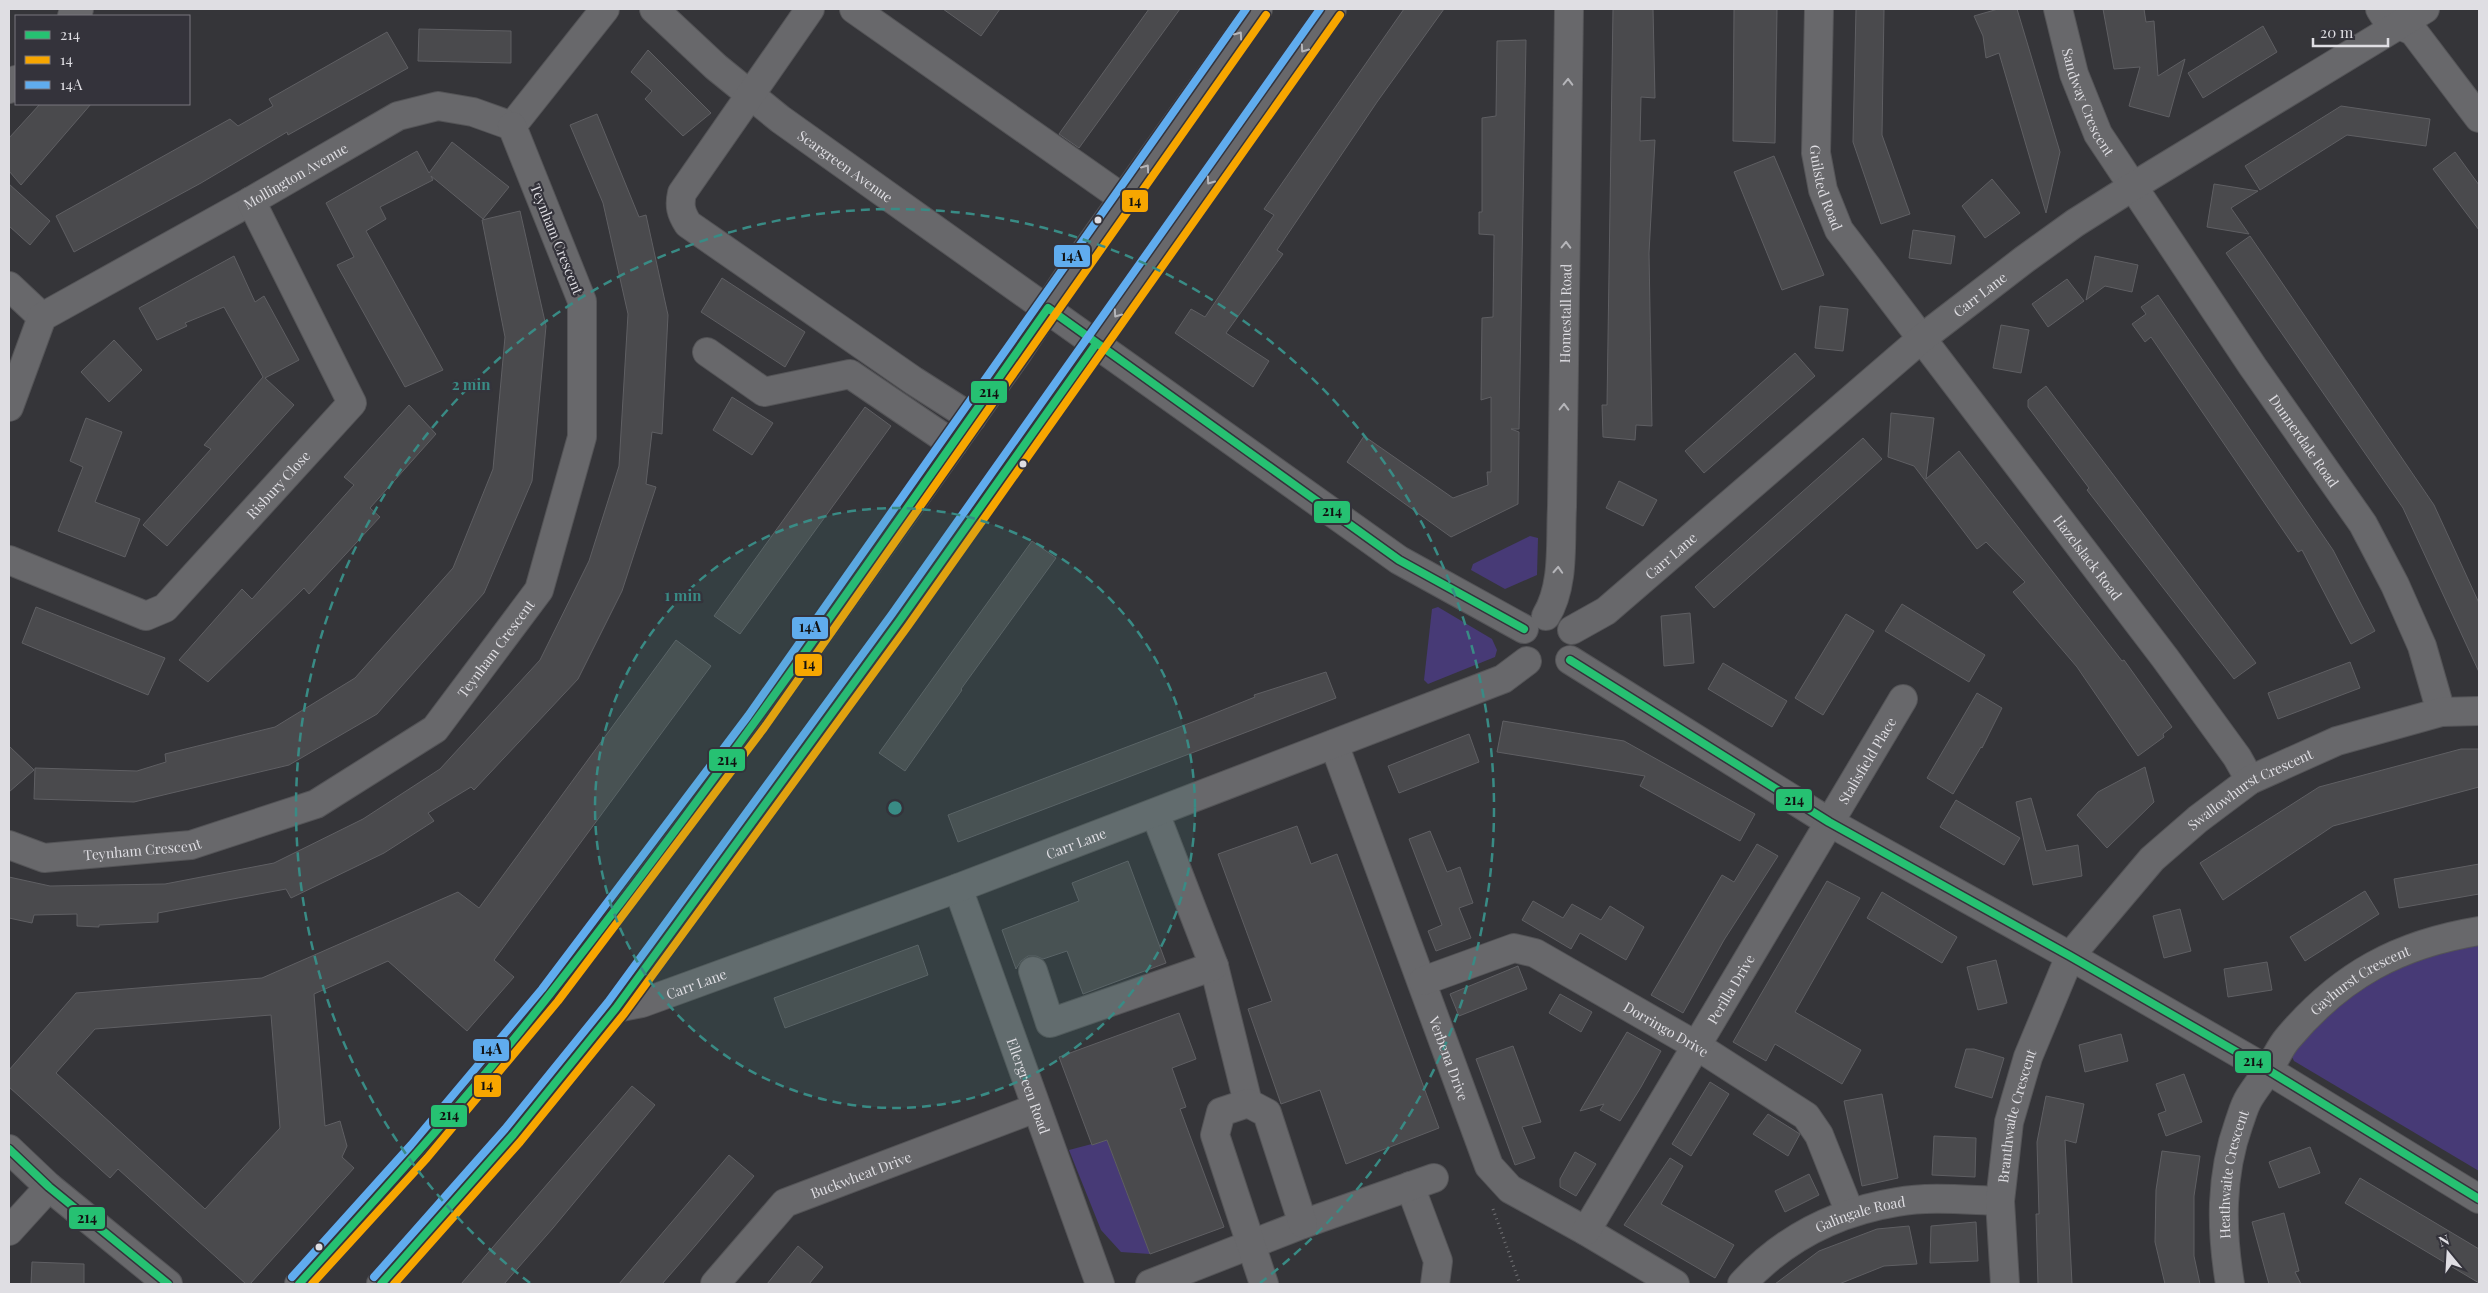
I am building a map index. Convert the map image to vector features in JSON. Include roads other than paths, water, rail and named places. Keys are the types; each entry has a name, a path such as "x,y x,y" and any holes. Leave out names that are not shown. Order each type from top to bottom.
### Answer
{"street":[{"path":"512,126 606,9"},
{"name":"Scargreen Avenue","path":"654,9 716,67 780,119 1048,308 1399,560 1535,622"},
{"path":"810,9 781,47 752,95 682,193 679,205 688,224 906,376 972,418"},
{"path":"854,9 1124,199"},
{"path":"299,1284 420,1152 550,995 756,722 954,444 1258,9"},
{"path":"381,1284 513,1135 616,1008 894,628 1332,9"},
{"name":"Homestall Road","path":"1535,622 1557,590 1562,507 1569,9"},
{"name":"Guilsted Road","path":"1818,9 1816,153 1823,190 1839,230 1921,339"},
{"name":"Sandway Crescent","path":"2058,9 2074,74 2098,134 2132,187"},
{"name":"Carr Lane","path":"1572,630 1606,611 1921,339 2025,258 2076,222 2390,16 2425,9"},
{"path":"2390,16 2413,31 2479,118"},
{"name":"Mollington Avenue","path":"42,317 251,201 398,116 438,106 473,112 512,126"},
{"name":"Teynham Crescent","path":"9,845 44,858 191,845 316,804 434,728 539,590 582,438 582,301 512,126"},
{"name":"Dunnerdale Road","path":"2132,187 2362,524 2395,585 2422,646 2441,712"},
{"name":"Risbury Close","path":"9,560 146,616 165,608 352,403 251,201"},
{"path":"9,286 42,317 9,407"},
{"name":"Hazelslack Road","path":"1921,339 2165,658 2237,757 2250,780"},
{"path":"707,352 764,392 850,374 954,444"},
{"path":"1561,619 1572,630 1576,645 1570,660 1553,670 1544,670 1527,661 1520,646 1535,622 1561,619"},
{"path":"1570,660 1829,822 2070,956 2268,1070 2479,1199"},
{"name":"Carr Lane","path":"616,1008 642,1003 958,888 1155,813 1503,679 1527,661"},
{"name":"Stalisfield Place","path":"1829,822 1903,699"},
{"name":"Swallowhurst Crescent","path":"2070,956 2152,858 2198,819 2250,780 2337,741 2441,712 2479,711"},
{"name":"Verbena Drive","path":"1334,744 1423,981 1489,1166 1510,1189 1586,1231 1675,1284"},
{"path":"1155,813 1214,966 1248,1103"},
{"name":"Perilla Drive","path":"1586,1231 1829,822"},
{"name":"Ellergreen Road","path":"958,888 1100,1284"},
{"name":"Gayhurst Crescent","path":"2268,1070 2287,1039 2328,995 2364,970 2402,952 2434,940 2479,931"},
{"name":"Dorringo Drive","path":"1423,981 1514,948 1535,953 1697,1046 1806,1116 1820,1135 1850,1213"},
{"name":"Branthwaite Crescent","path":"2005,1284 2000,1201 2010,1122 2028,1057 2070,956"},
{"path":"1033,971 1050,1023 1214,966"},
{"name":"Heathwaite Crescent","path":"2230,1284 2223,1220 2225,1179 2234,1138 2248,1100 2268,1070"},
{"path":"1264,1284 1215,1135 1221,1112 1248,1103 1267,1113 1303,1224"},
{"name":"Buckwheat Drive","path":"715,1284 785,1203 1036,1108"},
{"path":"9,1149 49,1187 168,1284"},
{"path":"1150,1284 1303,1224 1422,1182 1438,1261 1435,1284"},
{"path":"9,1231 49,1187"},
{"name":"Galingale Road","path":"1742,1284 1761,1264 1810,1229 1850,1213 1898,1202 2000,1201"}]}
